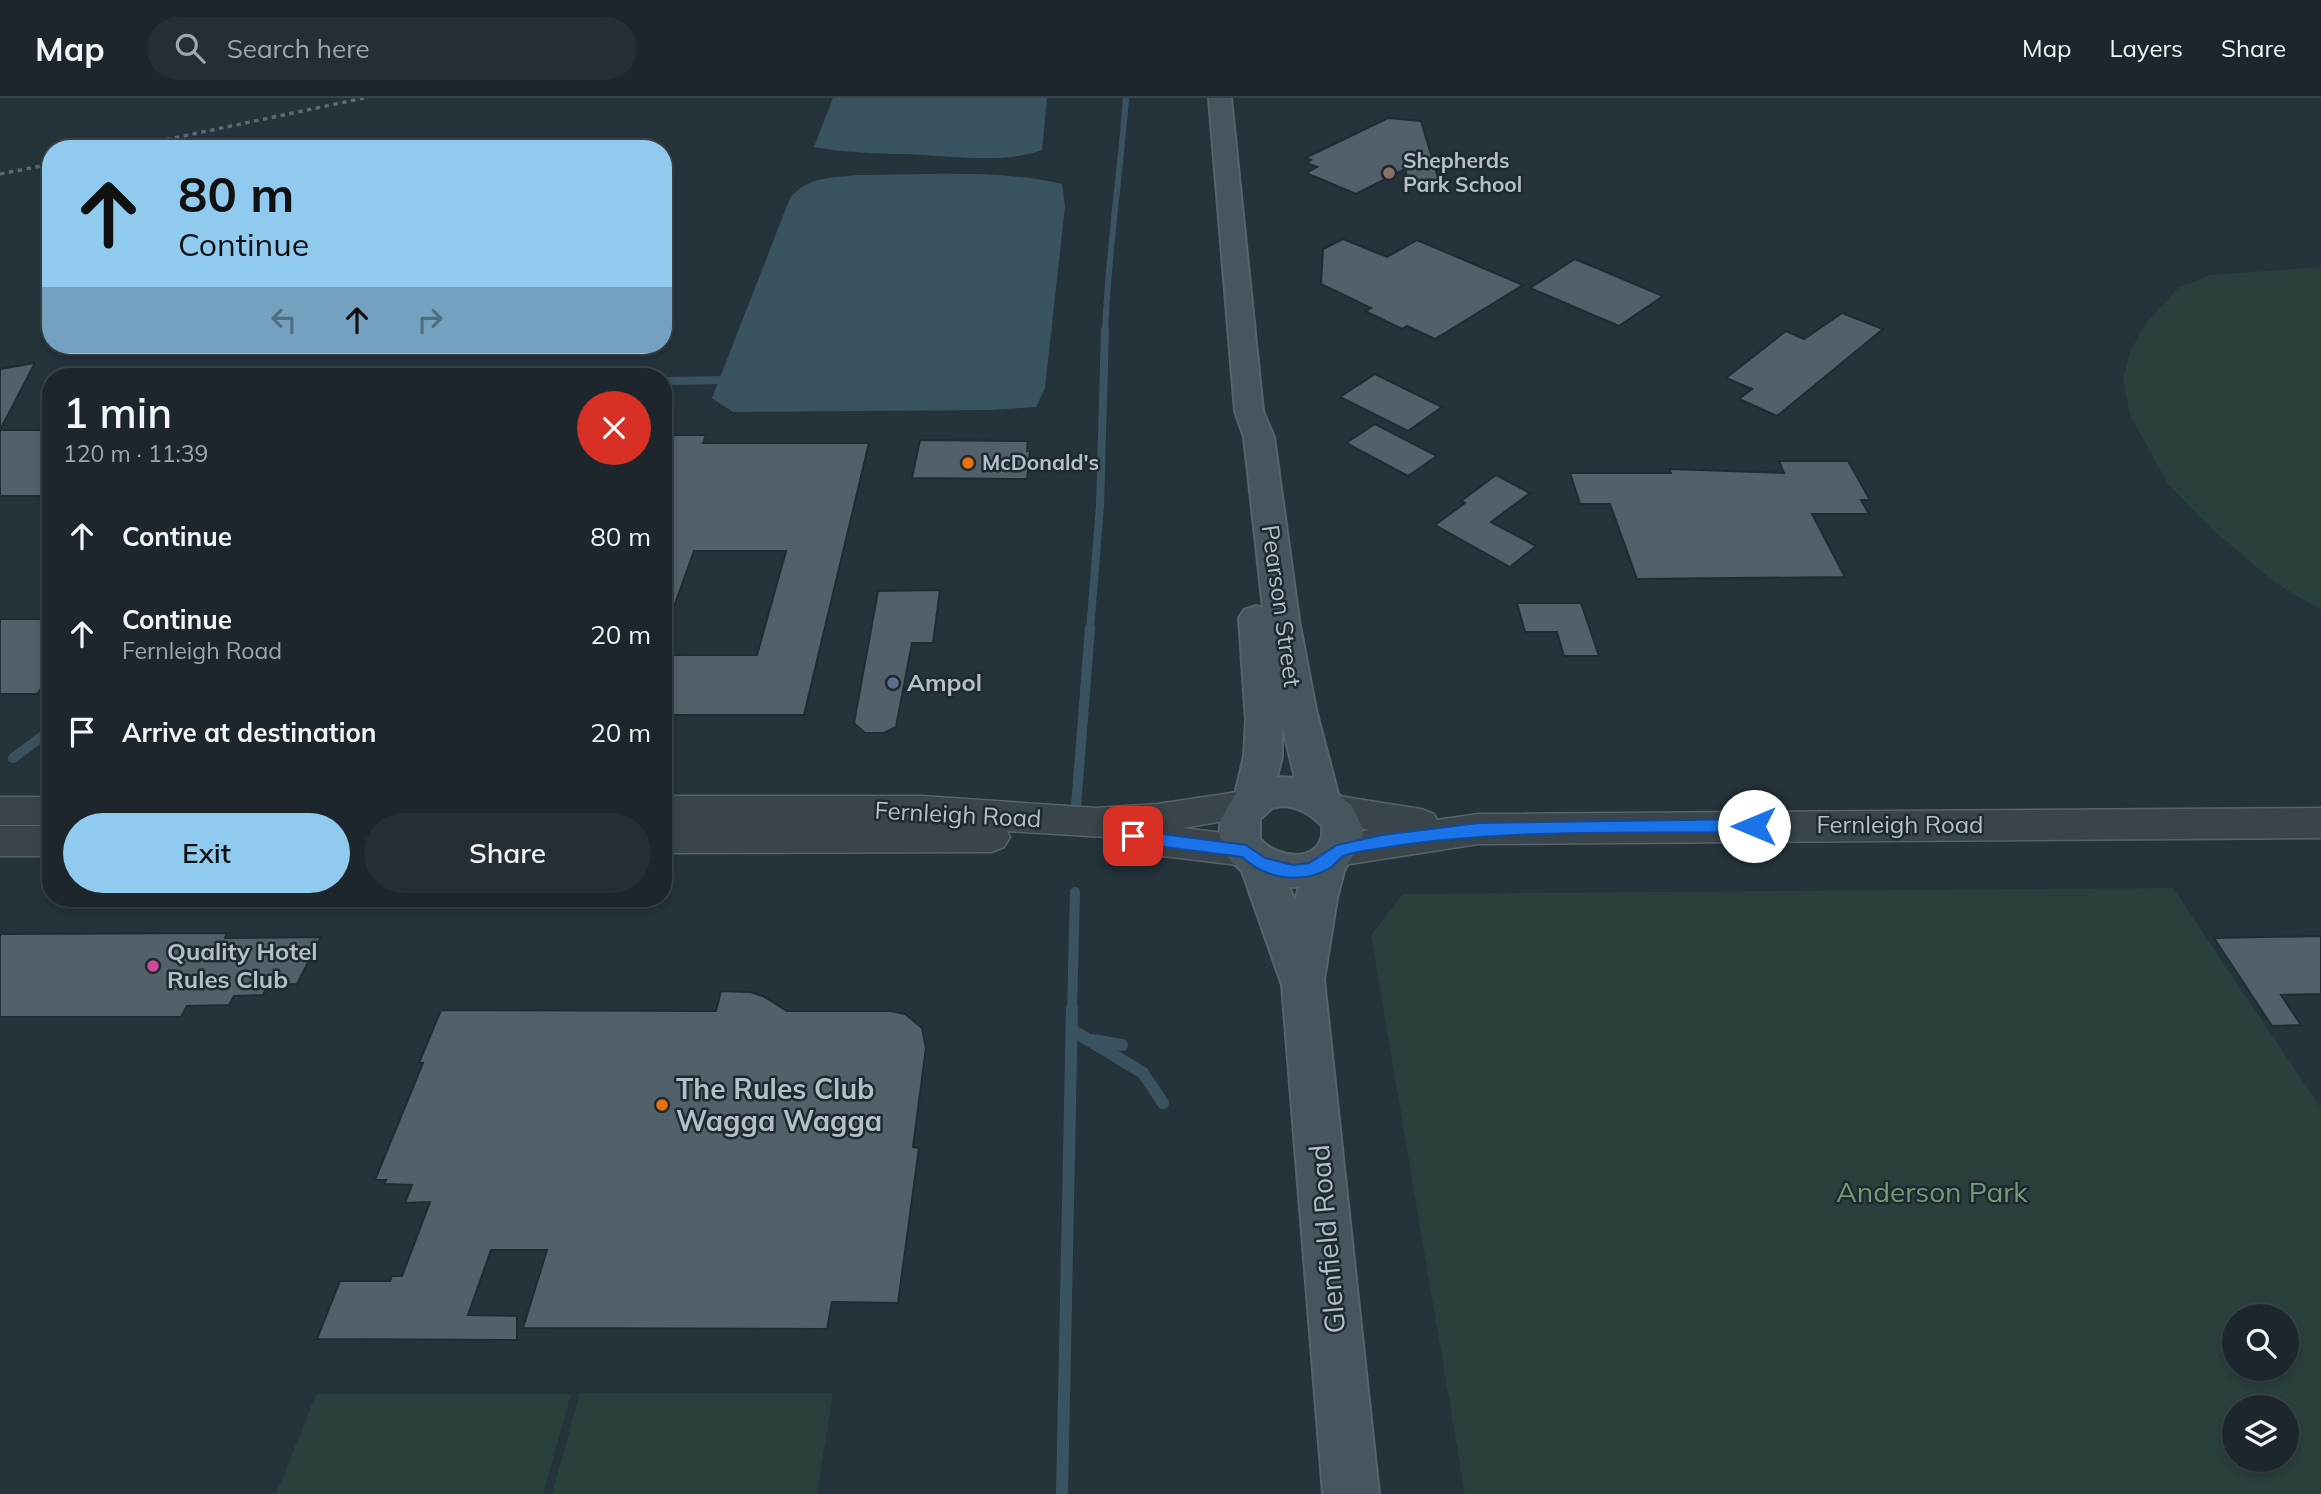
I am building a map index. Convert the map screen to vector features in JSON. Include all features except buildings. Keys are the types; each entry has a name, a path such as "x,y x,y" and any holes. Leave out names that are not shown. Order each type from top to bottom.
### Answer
{"main road":[{"name":"Pearson Street","path":"1220,98 1249,411 1259,437 1291,690 1301,738 1326,804"},
{"name":"Pearson Street","path":"1249,411 1242,438 1264,721 1263,756 1252,802"},
{"path":"1285,791 1303,792 1326,804 1340,823 1342,837 1332,857 1311,869 1293,872 1275,869 1253,857 1239,838 1238,824 1243,811 1252,802 1268,793 1285,791"},
{"name":"Glenfield Road","path":"1253,857 1287,933 1304,985 1351,1494"},
{"name":"Glenfield Road","path":"1304,985 1316,898 1332,857"}],"street":[{"name":"Fernleigh Road","path":"672,810 922,810 1096,823 1157,818 1252,802"},
{"name":"Fernleigh Road","path":"1326,804 1379,818 1478,830"},
{"path":"0,811 42,811"},
{"name":"Fernleigh Road","path":"1332,857 1382,842 1478,830 2321,823"},
{"name":"Fernleigh Road","path":"672,838 1133,836 1253,857"},
{"path":"0,841 42,841"}],"green space":[{"path":"2321,267 2321,610 2274,582 2213,530 2168,484 2130,415 2123,379 2130,352 2144,326 2178,288 2210,275"},
{"name":"Anderson Park","path":"2173,888 2321,1108 2321,1494 1465,1494 1371,935 1403,894"},
{"path":"580,1393 833,1393 817,1494 552,1494"},
{"path":"316,1394 571,1394 543,1494 276,1494"}],"water":[{"path":"833,98 1047,98 1042,150 1014,157 983,158 855,152 814,147"},
{"path":"859,175 1014,176 1062,184 1065,206 1045,388 1036,407 991,410 733,412 712,398 790,198 813,182"}],"waterway":[{"path":"1105,332 1126,98"},
{"path":"1090,630 1100,506 1105,330"},
{"path":"672,381 729,380"},
{"path":"1076,807 1090,628"},
{"path":"13,758 42,737"},
{"path":"1072,1010 1075,892"},
{"path":"1062,1494 1072,1008"},
{"path":"1072,1030 1143,1073 1163,1103"},
{"path":"1092,1040 1122,1045"}],"railway":[{"path":"165,140 364,98"},
{"path":"0,174 42,166"}],"place":[{"name":"Shepherds Park School","path":"1389,173"},
{"name":"McDonald's","path":"968,463"},
{"name":"Ampol","path":"893,683"},
{"name":"Quality Hotel Rules Club","path":"153,966"},
{"name":"The Rules Club Wagga Wagga","path":"662,1105"}],"route":[{"path":"1133,836 1246,851 1259,862 1275,869 1293,872 1311,869 1326,862 1337,851 1427,835 1478,830 1754,826"}]}
